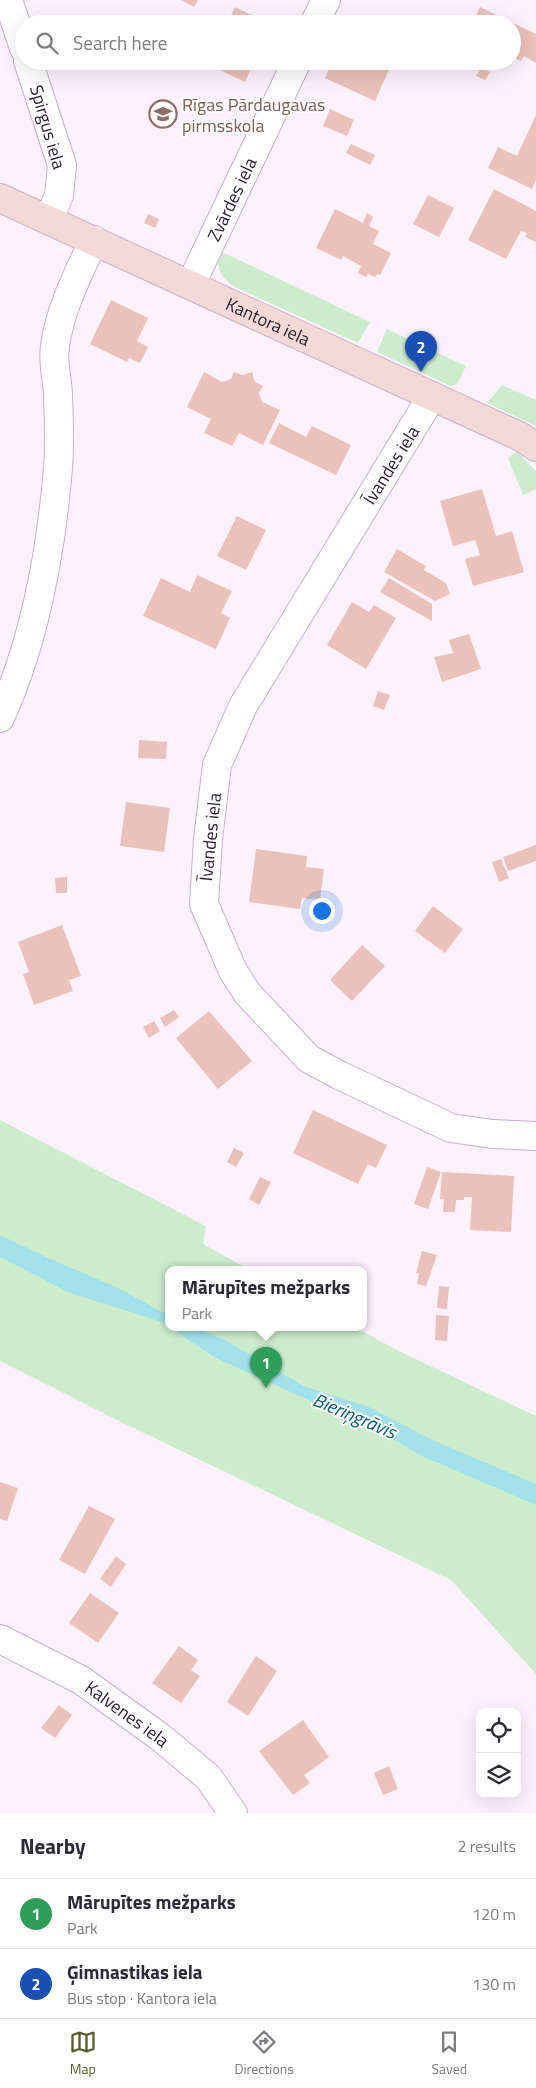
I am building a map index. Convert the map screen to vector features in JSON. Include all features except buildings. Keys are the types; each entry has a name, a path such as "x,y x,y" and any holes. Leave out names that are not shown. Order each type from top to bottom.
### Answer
{"main road":[{"name":"Kantora iela","path":"0,198 521,437 536,447"}],"street":[{"path":"8,0 15,21"},
{"path":"318,15 326,0"},
{"name":"Spirgus iela","path":"31,70 62,165 60,195 49,220"},
{"name":"Zvārdes iela","path":"191,284 292,70"},
{"path":"0,718 9,698 44,576 58,466 58,396 54,348 62,313 94,240"},
{"name":"Īvandes iela","path":"432,396 243,706 230,733 218,766 208,839 204,904 233,971 247,993 309,1060 451,1128 492,1134 536,1136"},
{"name":"Kalvenes iela","path":"0,1639 81,1680 160,1737 208,1776 233,1813"}],"green space":[{"path":"218,250 370,322 358,343 235,287 220,272 217,261"},
{"path":"387,329 466,366 457,384 451,386 377,352"},
{"path":"502,385 536,400 536,426 487,403"},
{"path":"517,452 536,471 536,489 523,495 508,458"},
{"path":"0,1120 206,1226 203,1244 243,1266 165,1266 165,1331 362,1331 401,1352 536,1416 536,1674 451,1580 123,1423 0,1361"}],"water":[{"path":"0,1235 116,1287 165,1313 165,1323 70,1293 0,1257"},
{"name":"Bieriņgrāvis","path":"178,1331 204,1331 225,1340 304,1386 369,1407 430,1439 536,1484 536,1505 424,1457 387,1436 216,1358 182,1336"}],"place":[{"name":"Rīgas Pārdaugavas pirmsskola","path":"163,114"},
{"name":"Ģimnastikas iela","path":"421,372"},
{"name":"Mārupītes mežparks","path":"266,1388"}]}
